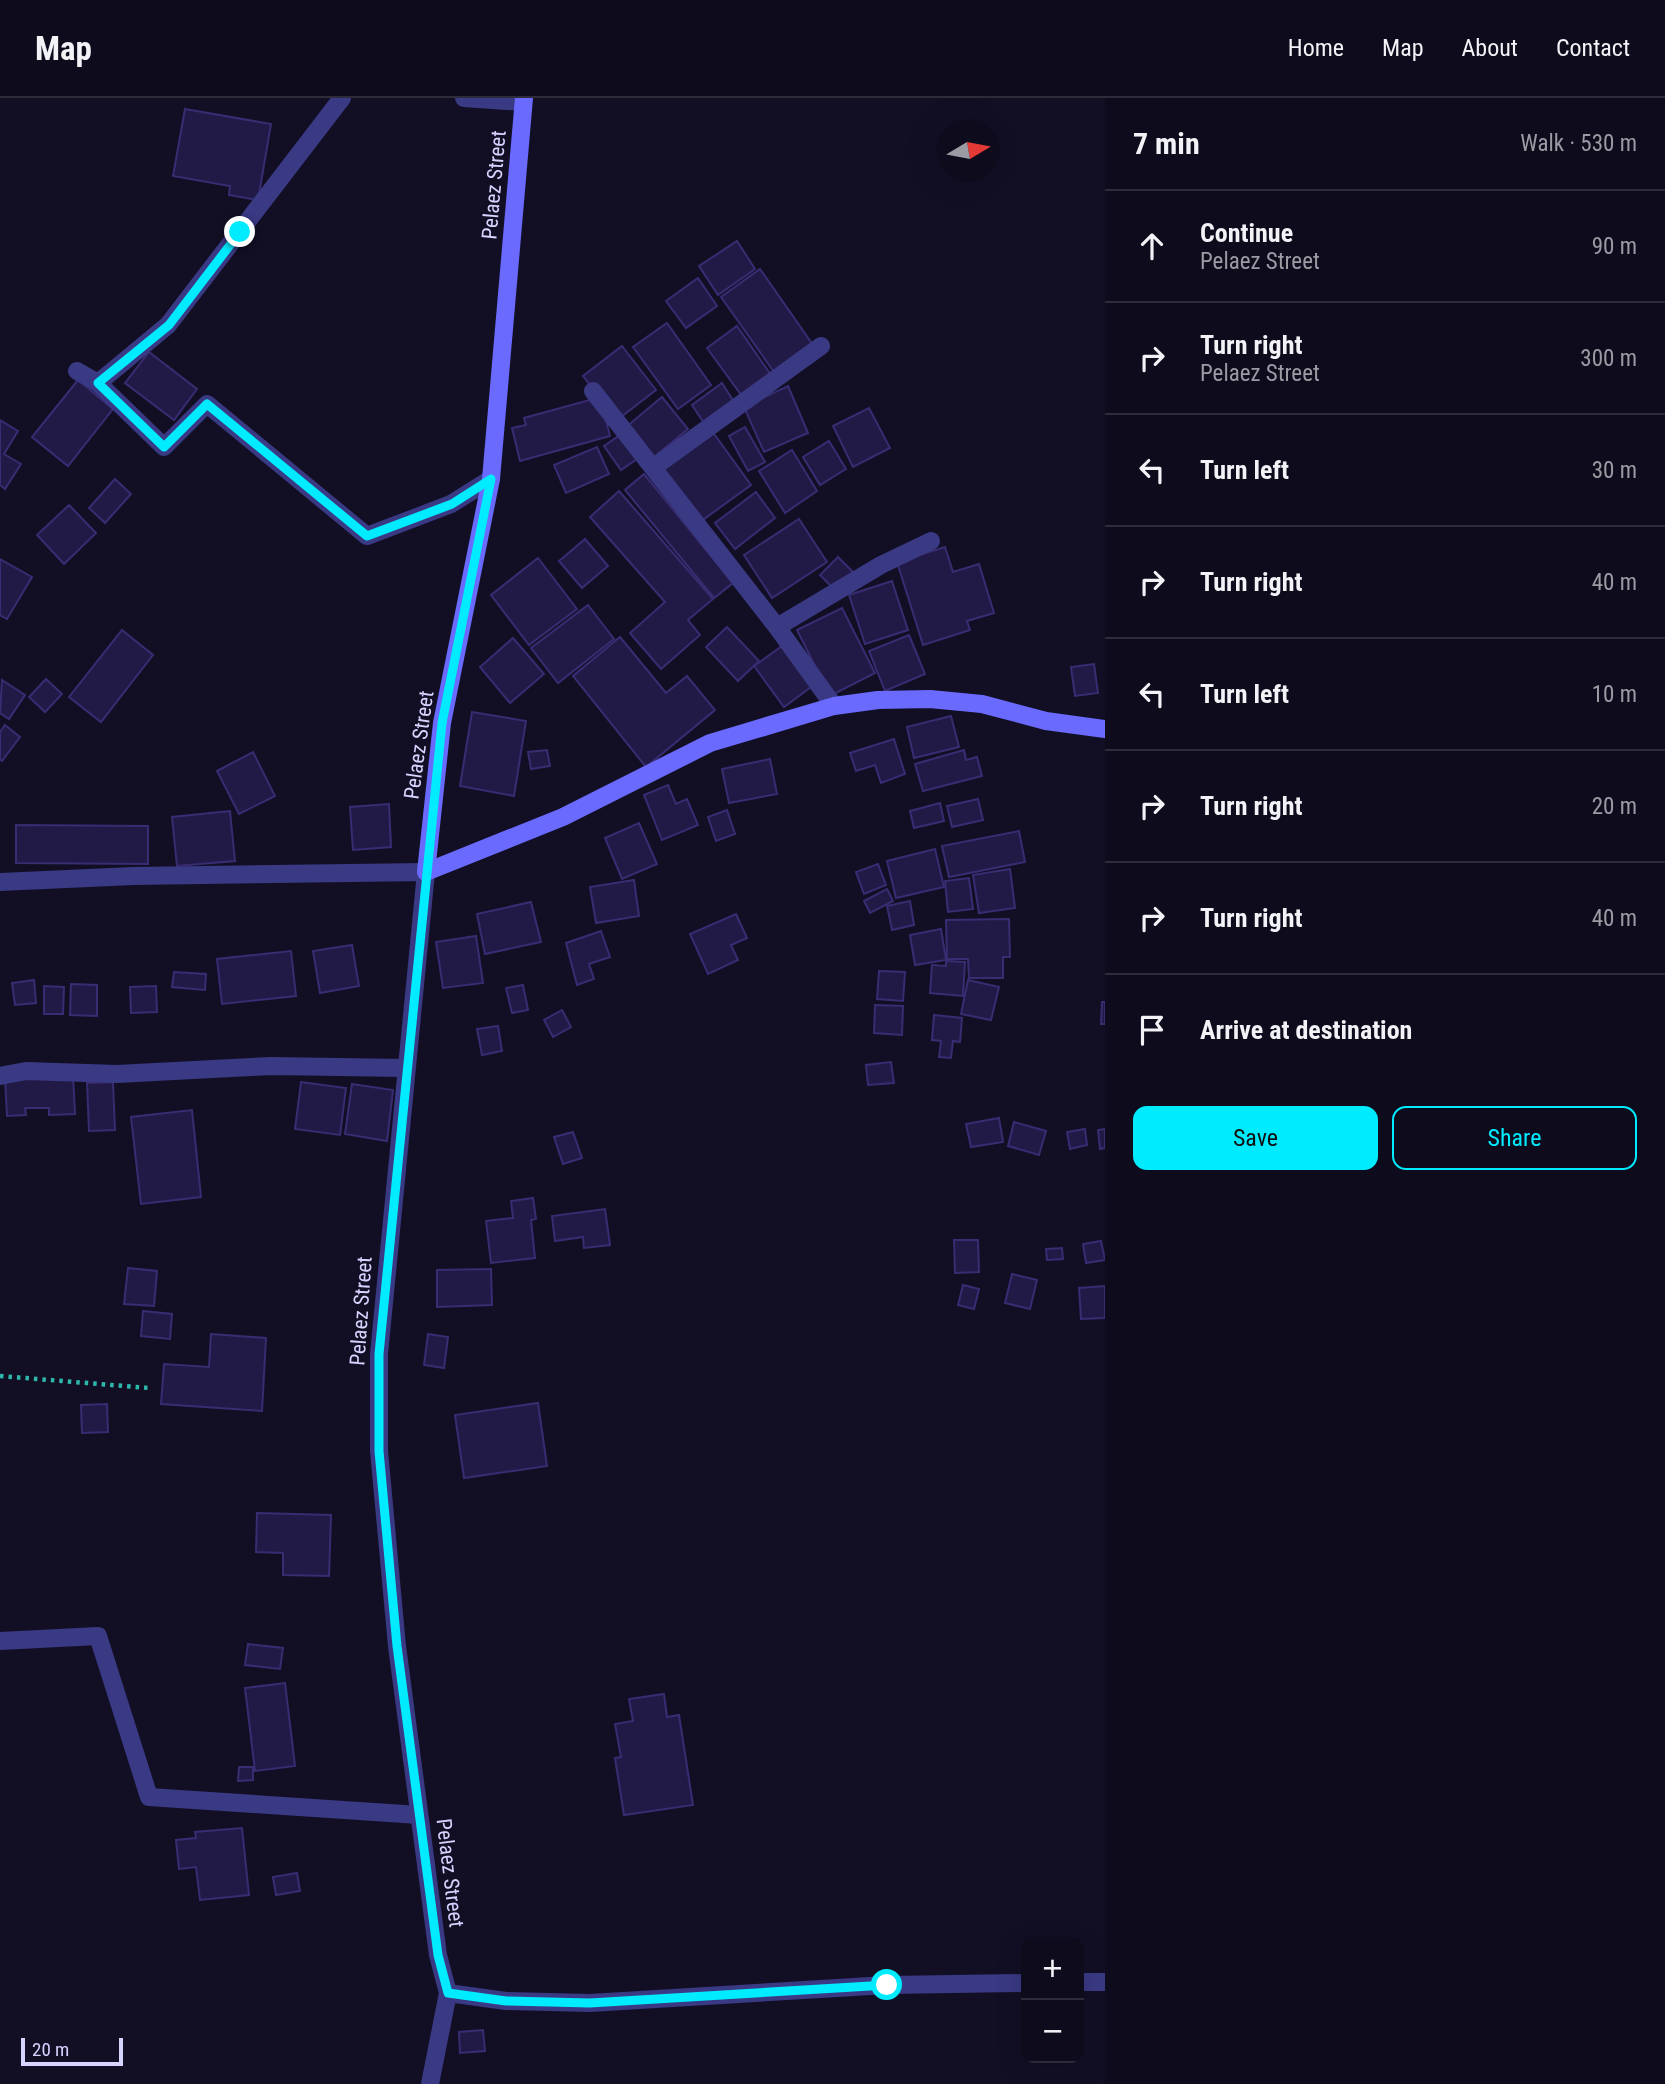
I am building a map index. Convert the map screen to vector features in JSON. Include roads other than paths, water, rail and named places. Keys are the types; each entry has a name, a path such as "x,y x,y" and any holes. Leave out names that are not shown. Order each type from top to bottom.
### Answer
{"street":[{"path":"98,383 169,325 342,98"},
{"path":"464,98 524,100"},
{"name":"Pelaez Street","path":"448,1993 438,1955 397,1646 379,1451 379,1354 442,723 491,479 524,100"},
{"path":"654,467 821,346"},
{"path":"77,371 98,383 164,447 207,404 367,536 452,504 491,479"},
{"path":"593,391 777,627 834,706"},
{"path":"777,627 881,565 931,541"},
{"path":"0,882 133,876 426,872 563,817 710,743 834,706 878,700 930,699 982,704 1046,720 1105,729"},
{"path":"0,1076 26,1071 117,1074 271,1066 406,1068"},
{"path":"0,1640 98,1636 149,1797 419,1815"},
{"path":"1084,1982 1105,1982"},
{"path":"430,2084 448,1993 506,2001 590,2003 887,1985 1021,1983"}]}
